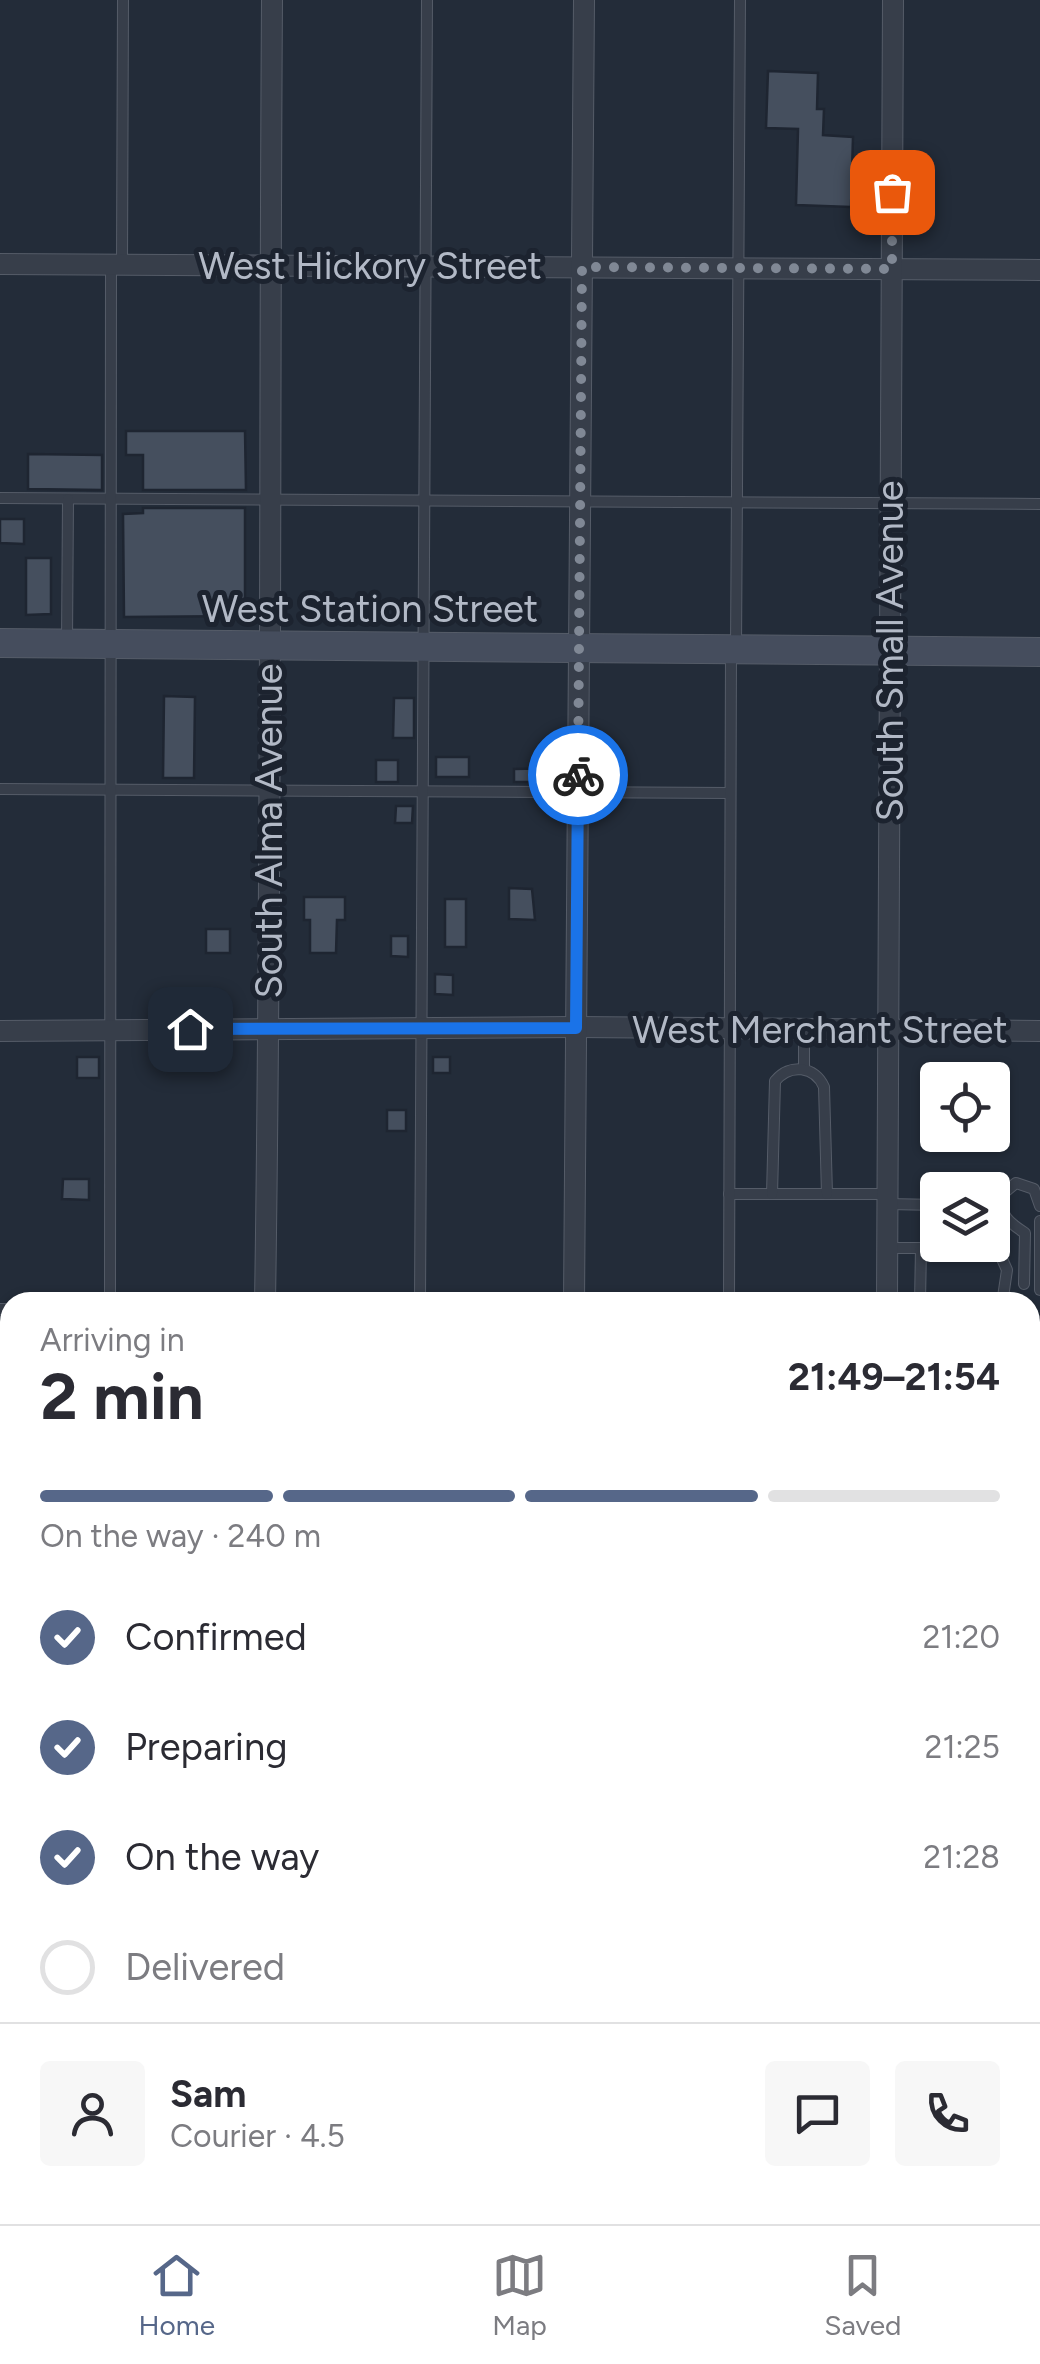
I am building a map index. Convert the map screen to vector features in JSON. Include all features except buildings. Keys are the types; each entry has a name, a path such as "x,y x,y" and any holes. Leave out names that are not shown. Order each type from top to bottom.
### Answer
{"main road":[{"name":"West Station Street","path":"0,643 1040,652"}],"street":[{"name":"South Alma Avenue","path":"265,1292 270,1028 272,0"},
{"path":"574,1292 584,0"},
{"name":"South Small Avenue","path":"886,1292 893,0"},
{"name":"West Hickory Street","path":"0,264 1040,270"},
{"name":"West Merchant Street","path":"0,1031 576,1028 1040,1032"}],"lane":[{"path":"110,1292 112,499 123,0"},
{"path":"420,1292 427,0"},
{"path":"729,1292 730,793 737,502 740,0"},
{"path":"0,498 1040,504"},
{"path":"67,644 68,499"},
{"path":"0,789 730,793"},
{"path":"804,1030 804,1069"},
{"path":"772,1194 775,1081 781,1074 804,1069 814,1073 824,1087 827,1194"},
{"path":"1024,1284 1025,1233 1007,1222 1000,1196 1016,1183 1034,1189 1040,1206"},
{"path":"729,1194 827,1194 920,1203"},
{"path":"1040,1221 1040,1290"},
{"path":"887,1248 920,1248"},
{"path":"920,1292 921,1262"},
{"path":"1003,1262 1007,1270 1004,1292"}],"way so far":[{"path":"578,775 582,267 892,269 892,192"}],"route":[{"path":"190,1029 576,1028 578,775"}]}
